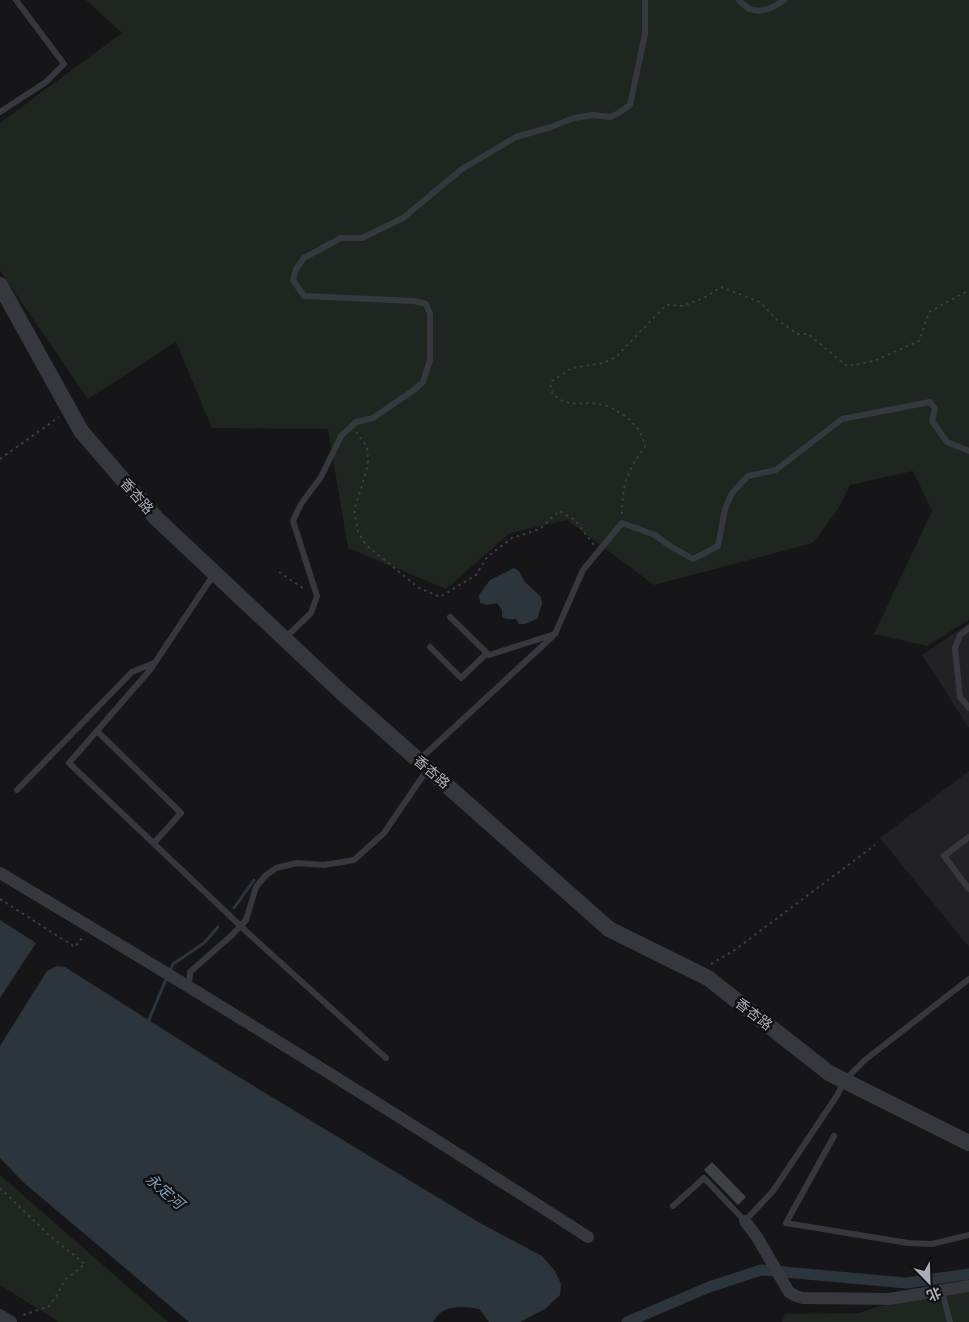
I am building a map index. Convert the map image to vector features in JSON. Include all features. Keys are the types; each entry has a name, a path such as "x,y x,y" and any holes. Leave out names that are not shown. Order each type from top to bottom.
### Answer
{"street":[{"name":"香杏路","path":"0,285 81,431 156,518 338,690 609,929 708,978 828,1073 969,1144"},
{"path":"0,873 176,978 588,1237"},
{"path":"745,1221 757,1237 789,1292 796,1296 803,1298 888,1299 969,1286"}],"lane":[{"path":"0,112 46,82 64,64 16,0"},
{"path":"284,639 311,613 317,596 293,520 301,504 321,477 341,436 356,422 374,418 414,390 423,382 430,360 430,314 426,304 304,296 293,280 296,269 304,258 341,238 362,238 403,218 462,169 516,138 574,118 593,115 610,117 630,105 645,34 645,0"},
{"path":"739,0 744,7 753,10 767,10 784,0"},
{"path":"188,986 190,972 246,920 256,887 265,876 276,868 297,863 324,865 354,860 384,833 423,765 555,634 583,570 622,523 654,535 693,560 718,546 725,508 732,493 748,476 776,470 842,419 911,404 930,402 935,409 932,421 947,442 969,451"},
{"path":"214,573 150,670 69,762 248,933 386,1058"},
{"path":"450,617 490,655 555,634"},
{"path":"969,628 960,635 955,648 960,697 969,708"},
{"path":"430,647 461,678 487,653"},
{"path":"17,790 132,672 155,662"},
{"path":"97,731 182,813 154,844"},
{"path":"969,838 944,856 969,889"},
{"path":"673,1206 704,1178 745,1221 773,1191 838,1094 844,1081 865,1060 969,978"},
{"path":"834,1136 786,1224 908,1243 932,1244 969,1235"},
{"path":"942,1291 950,1322"}],"path":[{"path":"622,523 622,496 631,465 645,446 640,431 621,412 600,404 566,404 554,396 550,390 552,381 572,368 603,363 616,357 666,305 683,306 704,298 722,287 760,302 776,319 798,334 808,334 847,366 874,361 919,341 930,312 969,290"},
{"path":"0,459 69,410"},
{"path":"351,426 367,447 368,465 354,511 358,532 366,545 419,588 440,597 476,575 487,556 512,538 540,529 559,511 575,520 599,551"},
{"path":"280,572 317,596"},
{"path":"696,972 736,949 875,845"},
{"path":"0,899 75,948 90,927"},
{"path":"0,1188 50,1236 85,1264 65,1280 57,1296 49,1306 6,1319"}],"shaded area":[{"path":"86,0 969,0 969,620 927,646 874,634 932,511 913,471 850,485 838,509 813,543 654,585 567,520 510,533 446,589 348,548 328,429 212,428 176,342 88,399 0,271 0,123 122,33"},
{"path":"969,623 969,728 922,655"},
{"path":"969,771 969,947 880,838"},
{"path":"0,1175 168,1322 59,1322 0,1285"},
{"path":"969,1292 969,1322 782,1322 785,1314 859,1313 880,1306"}],"water":[{"path":"514,568 519,571 525,582 541,597 542,604 537,619 525,624 519,624 516,619 502,617 502,610 497,603 487,605 480,603 479,595 490,580"},
{"path":"0,920 36,943 0,998"},
{"name":"永定河","path":"57,966 65,967 229,1071 480,1223 542,1256 555,1271 561,1284 560,1295 545,1309 520,1322 489,1322 479,1309 460,1307 447,1309 437,1316 433,1322 189,1322 23,1182 0,1158 0,1046 47,971"}],"building":[{"path":"712,1162 746,1197 738,1205 704,1170"}],"waterway":[{"path":"234,908 254,880"},
{"path":"170,971 173,964 204,943 218,927"},
{"path":"148,1022 167,977"},
{"path":"627,1322 709,1287 761,1270 906,1283 969,1274"}]}
